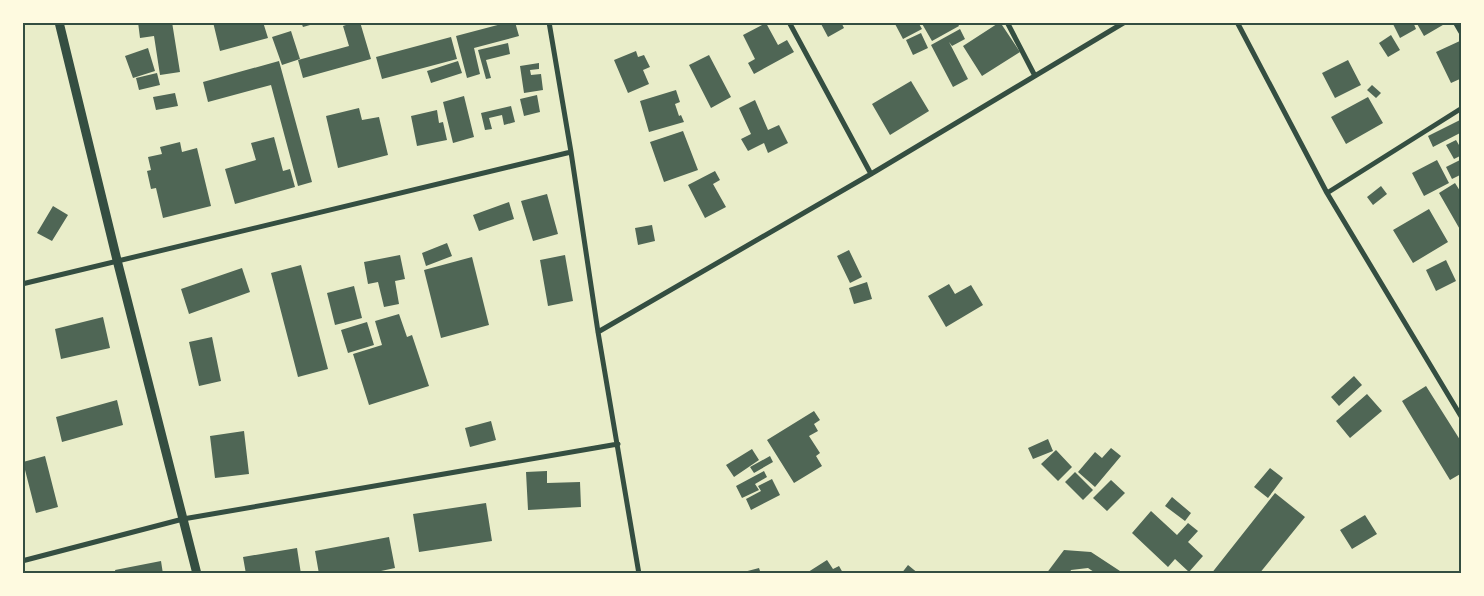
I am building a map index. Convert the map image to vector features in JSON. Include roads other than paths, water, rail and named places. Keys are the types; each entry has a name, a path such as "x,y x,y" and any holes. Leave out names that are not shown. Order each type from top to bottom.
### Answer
{"street":[{"path":"59,22 197,574"},
{"path":"549,22 598,332 639,574"},
{"path":"789,22 871,174"},
{"path":"1006,22 1035,76"},
{"path":"598,332 871,174 1125,22"},
{"path":"1237,22 1327,193 1462,418"},
{"path":"1456,22 1462,34"},
{"path":"1327,193 1462,108"},
{"path":"22,284 571,152"},
{"path":"22,560 183,519 618,444"}]}
